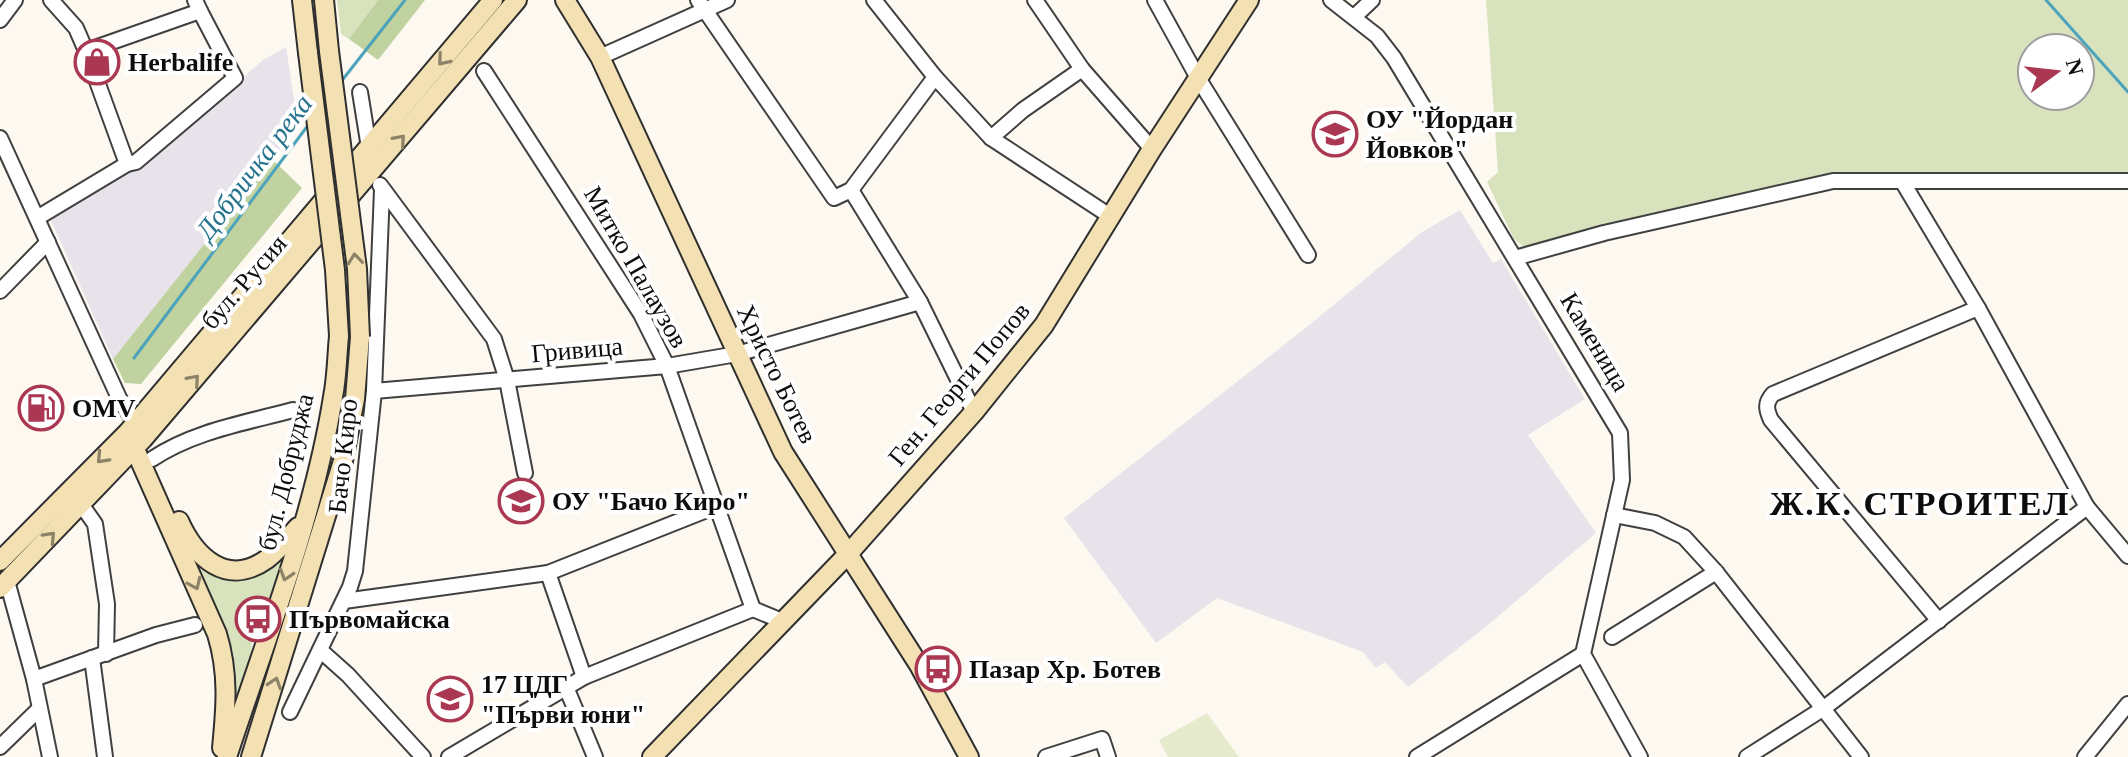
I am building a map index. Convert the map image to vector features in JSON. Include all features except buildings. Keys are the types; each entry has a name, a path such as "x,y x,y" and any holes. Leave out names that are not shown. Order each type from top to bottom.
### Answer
{"main road":[{"name":"бул. Добруджа","path":"227,757 305,519 334,395 339,336 335,270 302,0"},
{"name":"бул. Добруджа","path":"251,757 325,527 343,461 355,399 360,337 357,269 324,0"},
{"name":"бул. Русия","path":"3,584 99,484 368,148 493,0"},
{"name":"бул. Русия","path":"0,561 135,436 373,171 517,0"},
{"name":"Христо Ботев","path":"565,0 600,57 783,452 919,665 969,757"},
{"name":"Ген. Георги Попов","path":"652,757 849,553 974,412 1044,325 1152,149 1249,0"},
{"path":"135,436 152,459 192,547 205,561 235,569 251,567 266,560 282,546 305,519"},
{"path":"135,436 151,487 217,634 224,659 226,707 221,757"},
{"path":"99,484 132,473 151,487"}],"street":[{"path":"0,20 15,0"},
{"path":"51,0 76,28 127,164"},
{"path":"600,57 701,5 727,0"},
{"path":"874,0 935,77 991,138 1110,216"},
{"path":"1035,0 1082,69 1152,149"},
{"path":"1155,0 1198,78 1308,255"},
{"name":"Каменица","path":"1331,0 1377,36 1394,58 1620,433 1622,480 1583,654"},
{"path":"1354,17 1372,0"},
{"path":"37,218 127,164 136,162 235,78 197,5 86,51"},
{"path":"701,5 834,198 851,190 935,77"},
{"path":"991,138 1023,110 1082,69"},
{"name":"Митко Палаузов","path":"484,71 615,269 641,314 667,366 753,609"},
{"path":"360,92 373,171 382,190 494,339 507,380 525,473"},
{"path":"0,138 135,436"},
{"path":"1515,258 1604,233 1833,181 2128,181"},
{"path":"1902,181 1978,308 2087,507 2128,556"},
{"name":"Бачо Киро","path":"290,712 344,601 357,557 374,391 382,190"},
{"path":"851,190 920,302 974,412"},
{"path":"0,291 48,242"},
{"name":"Гривица","path":"374,391 667,366 737,354 920,302"},
{"path":"1939,621 1771,420 1767,410 1768,400 1773,394 1978,308"},
{"path":"152,459 171,446 200,435 293,410"},
{"path":"81,504 95,524 107,604 99,656 105,757"},
{"path":"344,601 548,573 717,506"},
{"path":"1747,757 1824,708 2087,507"},
{"path":"1614,515 1655,523 1684,537 1716,572 1861,757"},
{"path":"1612,637 1716,572"},
{"path":"548,573 584,677"},
{"path":"3,584 34,679 50,757"},
{"path":"449,757 584,677 753,609 782,621"},
{"path":"34,679 156,635 195,625"},
{"path":"320,650 348,675 423,757"},
{"path":"1417,757 1583,654 1640,757"},
{"path":"566,687 595,757"},
{"path":"2085,757 2128,704"},
{"path":"0,747 39,709"},
{"path":"1046,757 1102,739 1108,757"}],"shaded area":[{"path":"286,47 298,127 113,359 49,216 124,172 143,166 263,60"},
{"path":"1460,210 1493,263 1501,259 1585,399 1528,435 1596,533 1482,630 1408,687 1385,662 1376,668 1363,652 1217,598 1156,643 1064,518 1422,232"}],"green space":[{"path":"337,0 378,0 349,39 341,34"},
{"path":"378,0 425,0 378,60 349,39"},
{"path":"1486,0 2128,0 2128,176 1833,176 1524,247 1514,239 1487,182 1498,172"},
{"path":"272,159 302,188 141,384 125,383 113,359"},
{"path":"287,549 268,602 256,622 247,676 232,722 236,673 233,652 195,565 221,577"},
{"path":"1207,713 1239,757 1168,757 1159,740"}],"waterway":[{"name":"Добричка река","path":"340,83 405,0"},
{"path":"2046,0 2128,92"},
{"name":"Добричка река","path":"134,358 309,124"}],"place":[{"name":"Herbalife","path":"97,62"},
{"name":"ОУ \"Йордан Йовков\"","path":"1335,134"},
{"name":"OMV","path":"41,408"},
{"name":"ОУ \"Бачо Киро\"","path":"521,501"},
{"name":"Първомайска","path":"258,619"},
{"name":"Пазар Хр. Ботев","path":"938,669"},
{"name":"17 ЦДГ \"Първи юни\"","path":"450,699"}],"district":[{"name":"Ж.К. СТРОИТЕЛ","path":"1920,503"}]}
